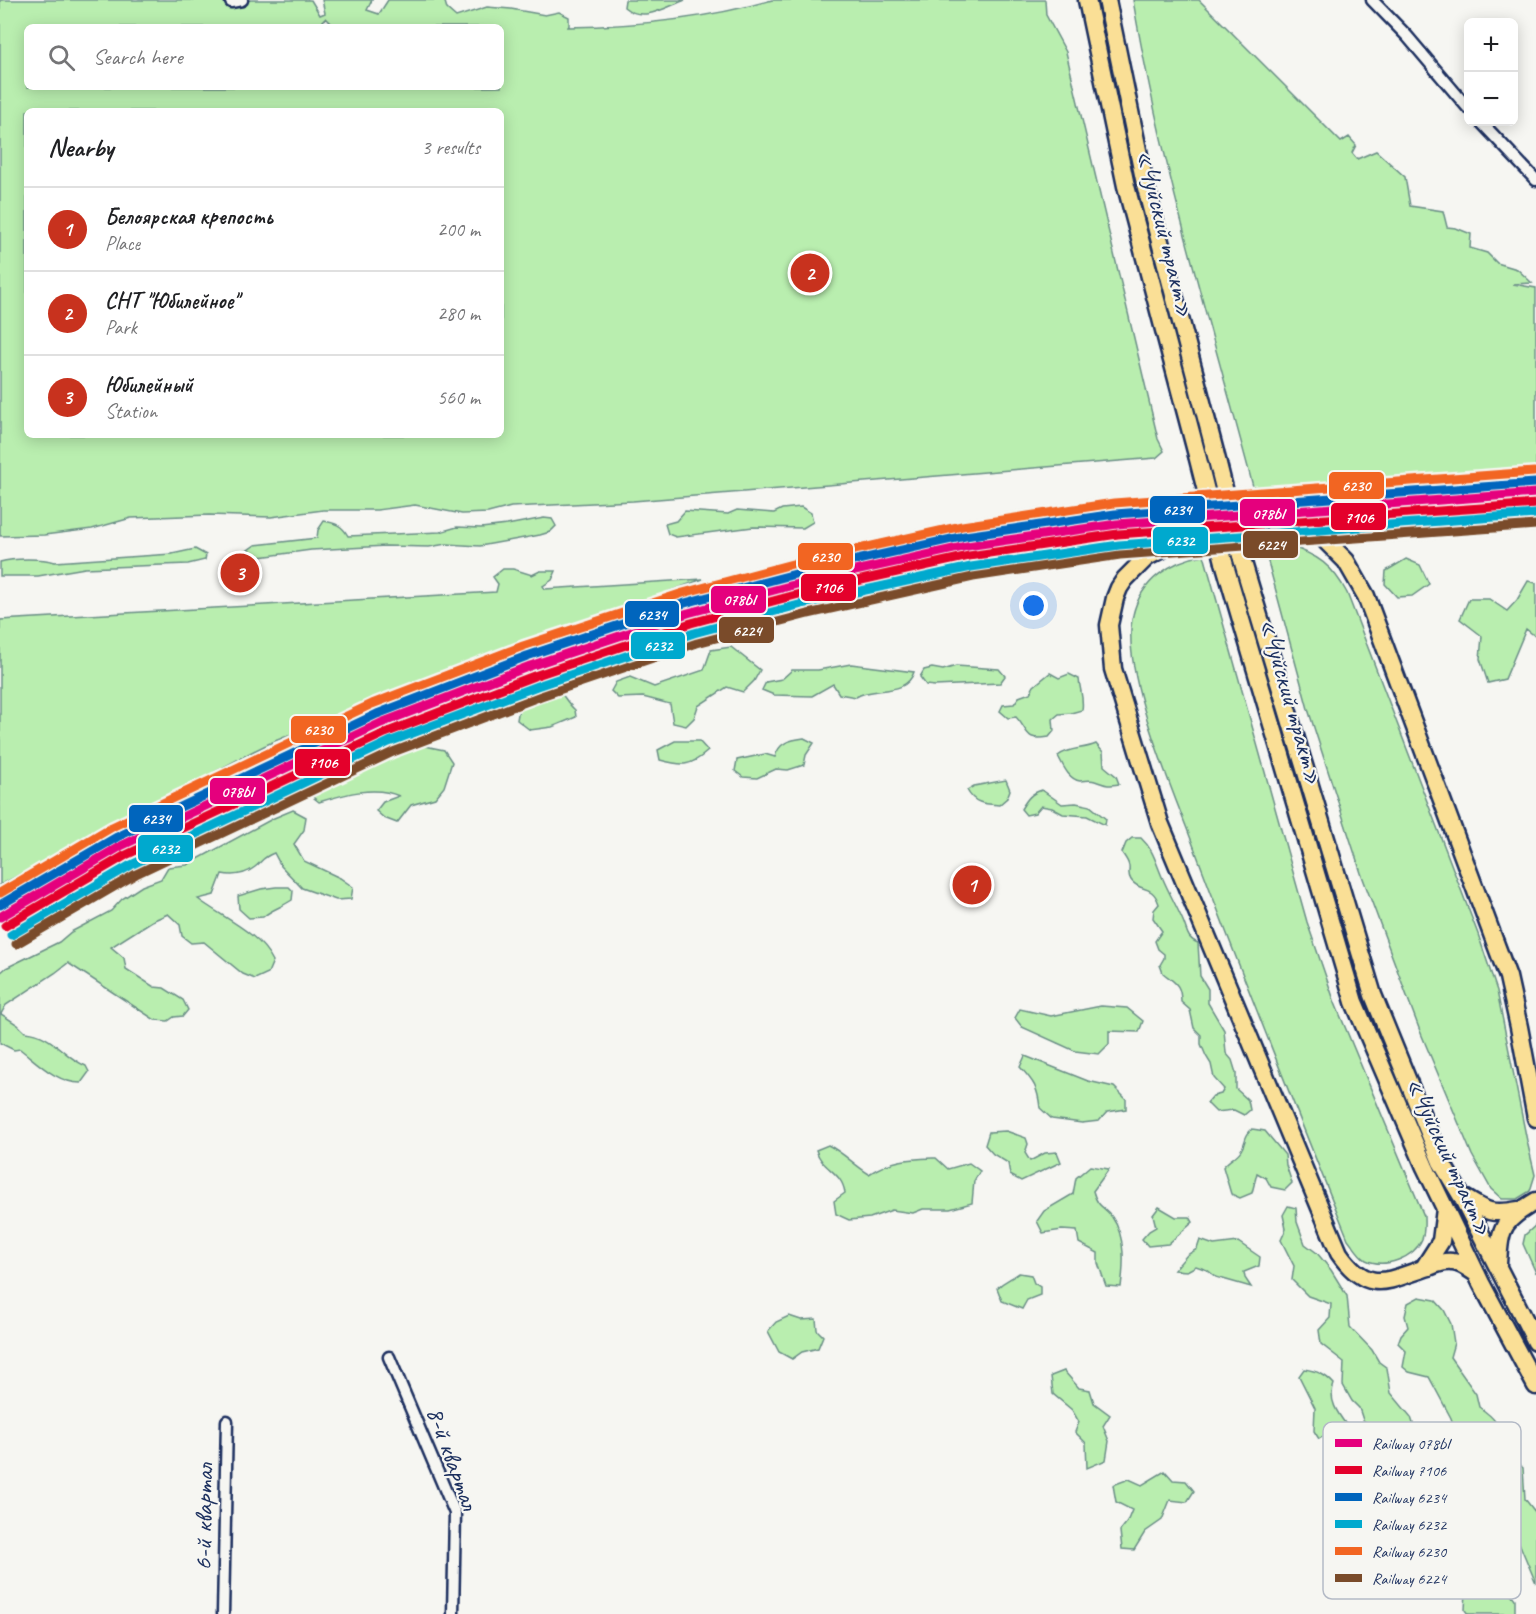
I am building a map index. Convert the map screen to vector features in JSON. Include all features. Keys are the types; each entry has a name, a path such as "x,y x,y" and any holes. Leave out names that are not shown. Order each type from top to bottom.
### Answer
{"highway":[{"name":"«Чуйский тракт»","path":"1087,0 1126,186 1224,562 1354,1002 1425,1167 1477,1274 1536,1386"},
{"name":"«Чуйский тракт»","path":"1107,0 1145,184 1241,556 1373,995 1441,1162 1462,1197 1536,1342"},
{"path":"1477,1274 1459,1263 1451,1262 1386,1281 1371,1280 1351,1271 1339,1253 1161,823 1113,669 1109,634 1111,613 1119,588 1147,557 1175,543 1258,521 1275,521 1307,529 1322,537 1346,561 1366,596 1508,977 1520,1027 1536,1118"},
{"path":"1462,1197 1498,1214 1520,1210"},
{"path":"1497,1265 1498,1247 1506,1222 1520,1210 1536,1201"},
{"path":"1423,1269 1441,1241 1445,1209"}],"street":[{"path":"1372,0 1407,36 1464,103"},
{"path":"1485,126 1536,180"},
{"name":"8-й квартал","path":"389,1357 455,1513 453,1614"},
{"name":"6-й квартал","path":"223,1614 227,1421"}],"green space":[{"path":"0,0 311,0 320,15 325,13 322,0 372,0 367,10 379,14 388,0 447,0 445,2 447,9 456,17 487,7 545,15 559,12 569,17 568,27 619,25 696,17 772,0 1045,0 1046,15 1066,52 1158,439 1164,451 1156,458 633,501 511,507 488,513 462,514 415,505 377,510 323,510 271,517 209,515 131,518 92,529 44,535 0,536"},
{"path":"625,0 685,0 661,10 639,14 624,7"},
{"path":"1133,0 1199,0 1341,142 1349,137 1356,145 1352,153 1357,159 1376,151 1405,177 1410,206 1443,211 1447,227 1471,234 1470,248 1487,253 1497,263 1517,269 1532,283 1513,284 1536,288 1536,467 1255,494 1188,248 1158,125"},
{"path":"801,507 811,513 813,522 803,528 753,527 676,537 668,534 665,524 676,521 685,511 728,514 737,510 774,513 782,509"},
{"path":"544,518 552,519 556,526 550,532 480,546 446,544 429,547 386,546 311,550 260,557 248,550 255,545 317,538 318,530 324,521 338,525 348,536 440,532 457,527 481,528"},
{"path":"1288,546 1323,562 1336,575 1347,593 1478,934 1497,991 1535,1175 1530,1191 1517,1199 1502,1199 1491,1189 1472,1155 1420,1031 1361,873 1308,709 1264,547"},
{"path":"195,549 206,555 205,560 188,564 85,568 38,576 0,576 0,562 20,559 55,562 172,554"},
{"path":"1204,555 1307,922 1335,1003 1424,1216 1424,1233 1418,1246 1413,1252 1398,1260 1382,1263 1366,1260 1348,1239 1270,1045 1163,766 1141,699 1131,639 1133,615 1137,603 1150,582 1159,574 1180,562"},
{"path":"1406,559 1420,565 1429,584 1412,596 1397,597 1385,584 1386,571"},
{"path":"503,569 513,569 532,575 540,571 556,571 552,580 543,586 545,589 703,579 669,591 667,596 652,601 629,604 618,615 568,625 462,663 460,672 450,677 435,680 430,676 319,723 320,727 311,731 269,743 214,772 214,779 192,783 0,885 0,620 496,592 498,584 493,577"},
{"path":"1528,581 1536,583 1536,637 1526,629 1505,679 1488,683 1480,659 1482,636 1460,619 1469,599 1489,599 1507,611 1517,600"},
{"path":"731,647 760,670 754,681 743,692 727,687 698,706 694,718 686,726 673,723 670,704 643,697 618,698 611,691 616,682 630,677 654,687 704,670 711,650"},
{"path":"851,664 914,672 904,685 856,697 839,694 833,684 812,696 774,695 762,690 766,682 782,679 792,670 818,670"},
{"path":"956,666 999,669 1005,676 1000,683 935,686 926,685 920,677 924,670 932,668 943,670"},
{"path":"1050,673 1059,678 1069,674 1079,679 1082,710 1059,714 1053,719 1054,731 1049,737 1035,738 1028,734 1016,717 1008,718 1000,711 1003,705 1014,704 1019,697 1030,693 1034,686"},
{"path":"555,685 575,710 576,717 552,727 530,730 517,720 519,708 535,699 542,688"},
{"path":"804,738 814,743 806,755 804,765 788,770 776,769 757,778 743,777 735,771 737,760 765,754 775,757 782,745"},
{"path":"675,741 699,741 708,751 686,764 660,760 658,750"},
{"path":"1096,744 1103,752 1104,766 1116,776 1119,784 1108,785 1093,780 1076,780 1066,771 1058,756 1067,751"},
{"path":"402,746 413,748 425,746 444,750 452,762 444,787 435,798 411,805 397,823 384,818 376,811 383,802 399,796 390,793 360,792 319,802 309,794 317,787 330,784 344,776 358,774 373,762 387,758"},
{"path":"1006,780 1010,790 1007,798 999,805 977,801 967,790 974,786"},
{"path":"1042,790 1062,804 1076,803 1090,806 1106,819 1105,825 1087,816 1063,814 1052,808 1041,806 1035,813 1026,815 1021,809 1023,805 1032,795"},
{"path":"293,810 306,817 304,830 294,844 304,861 340,878 353,887 351,899 336,900 302,888 281,866 274,853 247,872 235,875 222,874 214,895 198,899 240,926 259,942 273,961 268,973 255,979 243,974 204,942 191,943 182,936 180,925 168,914 152,921 111,947 124,958 126,969 154,987 164,988 183,1000 188,1010 183,1016 174,1017 168,1021 155,1020 68,963 6,1005 1,1014 25,1032 51,1041 86,1066 89,1072 81,1083 64,1080 41,1066 20,1049 14,1050 0,1043 0,973 6,968 59,942 71,932 111,911 122,899 142,886 161,879 168,867 187,865"},
{"path":"1132,838 1141,838 1149,847 1188,934 1198,943 1200,976 1208,989 1208,1003 1224,1030 1226,1053 1232,1060 1236,1073 1236,1089 1248,1100 1250,1110 1244,1115 1234,1110 1216,1112 1207,1103 1213,1096 1221,1094 1224,1089 1214,1078 1211,1064 1201,1044 1201,1035 1194,1028 1190,1010 1181,1002 1178,988 1163,973 1160,965 1164,954 1158,949 1155,941 1162,931 1153,918 1154,910 1159,904 1153,893 1134,884 1131,880 1129,864 1122,853 1126,843"},
{"path":"276,887 289,887 293,891 292,900 263,917 249,918 239,909 238,896"},
{"path":"1101,1006 1127,1008 1143,1021 1139,1032 1109,1031 1109,1044 1099,1054 1075,1051 1022,1027 1015,1018 1020,1009 1051,1016"},
{"path":"1025,1056 1088,1081 1114,1087 1126,1099 1126,1109 1107,1112 1099,1121 1082,1123 1052,1119 1040,1108 1034,1086 1020,1067"},
{"path":"1252,1129 1265,1131 1285,1155 1292,1183 1285,1190 1271,1187 1266,1178 1257,1173 1252,1193 1240,1198 1231,1194 1223,1167 1243,1147 1247,1134"},
{"path":"1006,1131 1026,1138 1028,1144 1025,1153 1030,1161 1045,1153 1057,1152 1061,1162 1021,1181 1010,1175 1008,1163 993,1154 985,1145 989,1132"},
{"path":"828,1145 869,1174 885,1165 909,1160 936,1158 948,1169 969,1163 980,1171 974,1181 972,1203 950,1209 923,1209 913,1213 892,1210 870,1218 849,1220 836,1214 834,1201 845,1193 843,1186 819,1157 816,1150"},
{"path":"1090,1166 1109,1169 1093,1191 1099,1204 1112,1217 1120,1233 1123,1260 1121,1287 1106,1286 1098,1263 1098,1253 1079,1243 1077,1231 1062,1230 1043,1233 1037,1221 1044,1211 1073,1194 1076,1178"},
{"path":"1288,1206 1296,1208 1297,1222 1305,1244 1317,1253 1331,1270 1347,1296 1350,1327 1372,1350 1379,1362 1387,1368 1391,1393 1413,1422 1366,1422 1363,1420 1359,1408 1343,1385 1344,1362 1321,1344 1319,1330 1330,1318 1331,1304 1308,1296 1292,1280 1294,1266 1281,1240 1286,1229 1283,1215"},
{"path":"1159,1207 1176,1217 1190,1217 1193,1222 1168,1244 1148,1246 1142,1239 1156,1227 1153,1215"},
{"path":"1536,1225 1536,1273 1523,1244 1525,1235"},
{"path":"1200,1240 1214,1245 1238,1242 1260,1257 1259,1266 1244,1272 1251,1287 1216,1277 1196,1266 1187,1271 1174,1270 1187,1255 1197,1249"},
{"path":"1019,1273 1031,1275 1034,1283 1040,1287 1040,1295 1027,1300 1022,1309 1002,1301 997,1288"},
{"path":"1419,1297 1435,1300 1444,1310 1451,1324 1454,1343 1450,1357 1476,1394 1479,1407 1495,1422 1452,1422 1429,1377 1409,1372 1403,1367 1406,1351 1398,1343 1408,1327 1405,1316 1408,1303"},
{"path":"789,1316 801,1320 816,1319 817,1330 823,1336 818,1348 802,1352 792,1359 779,1352 768,1331 776,1322"},
{"path":"1304,1369 1313,1371 1334,1384 1333,1403 1344,1422 1323,1422 1323,1436 1319,1439 1314,1431 1315,1408 1299,1376"},
{"path":"1064,1371 1079,1388 1090,1390 1094,1403 1110,1415 1103,1426 1109,1441 1106,1460 1087,1468 1086,1443 1075,1432 1079,1422 1072,1410 1053,1394 1051,1376"},
{"path":"1521,1466 1525,1499 1536,1513 1536,1583 1521,1548"},
{"path":"1165,1471 1173,1480 1186,1481 1194,1491 1187,1502 1170,1500 1162,1520 1145,1532 1134,1550 1122,1549 1120,1531 1132,1510 1116,1502 1113,1485 1129,1479 1142,1485"},
{"path":"1466,1599 1515,1599 1515,1614 1468,1614 1465,1610"}],"rail line":[{"name":"6230","path":"0,893 112,827 372,704 523,646 683,593 796,563 962,526 1114,503 1534,472"},
{"name":"6234","path":"0,905 117,837 377,714 527,656 685,603 799,573 965,536 1115,514 1535,483"},
{"name":"078Ы","path":"0,917 121,846 381,723 530,666 688,613 801,583 967,546 1117,524 1536,493"},
{"name":"7106","path":"5,926 126,855 385,733 534,676 691,623 803,593 969,556 1118,534 1536,504"},
{"name":"6232","path":"11,935 131,865 389,742 537,686 694,633 806,603 971,567 1119,545 1536,514"},
{"name":"6224","path":"16,944 136,874 393,752 541,696 697,643 808,614 973,577 1120,555 1536,525"}],"place":[{"name":"СНТ \"Юбилейное\"","path":"810,273"},
{"name":"Юбилейный","path":"240,573"},
{"name":"Белоярская крепость","path":"972,885"}]}
